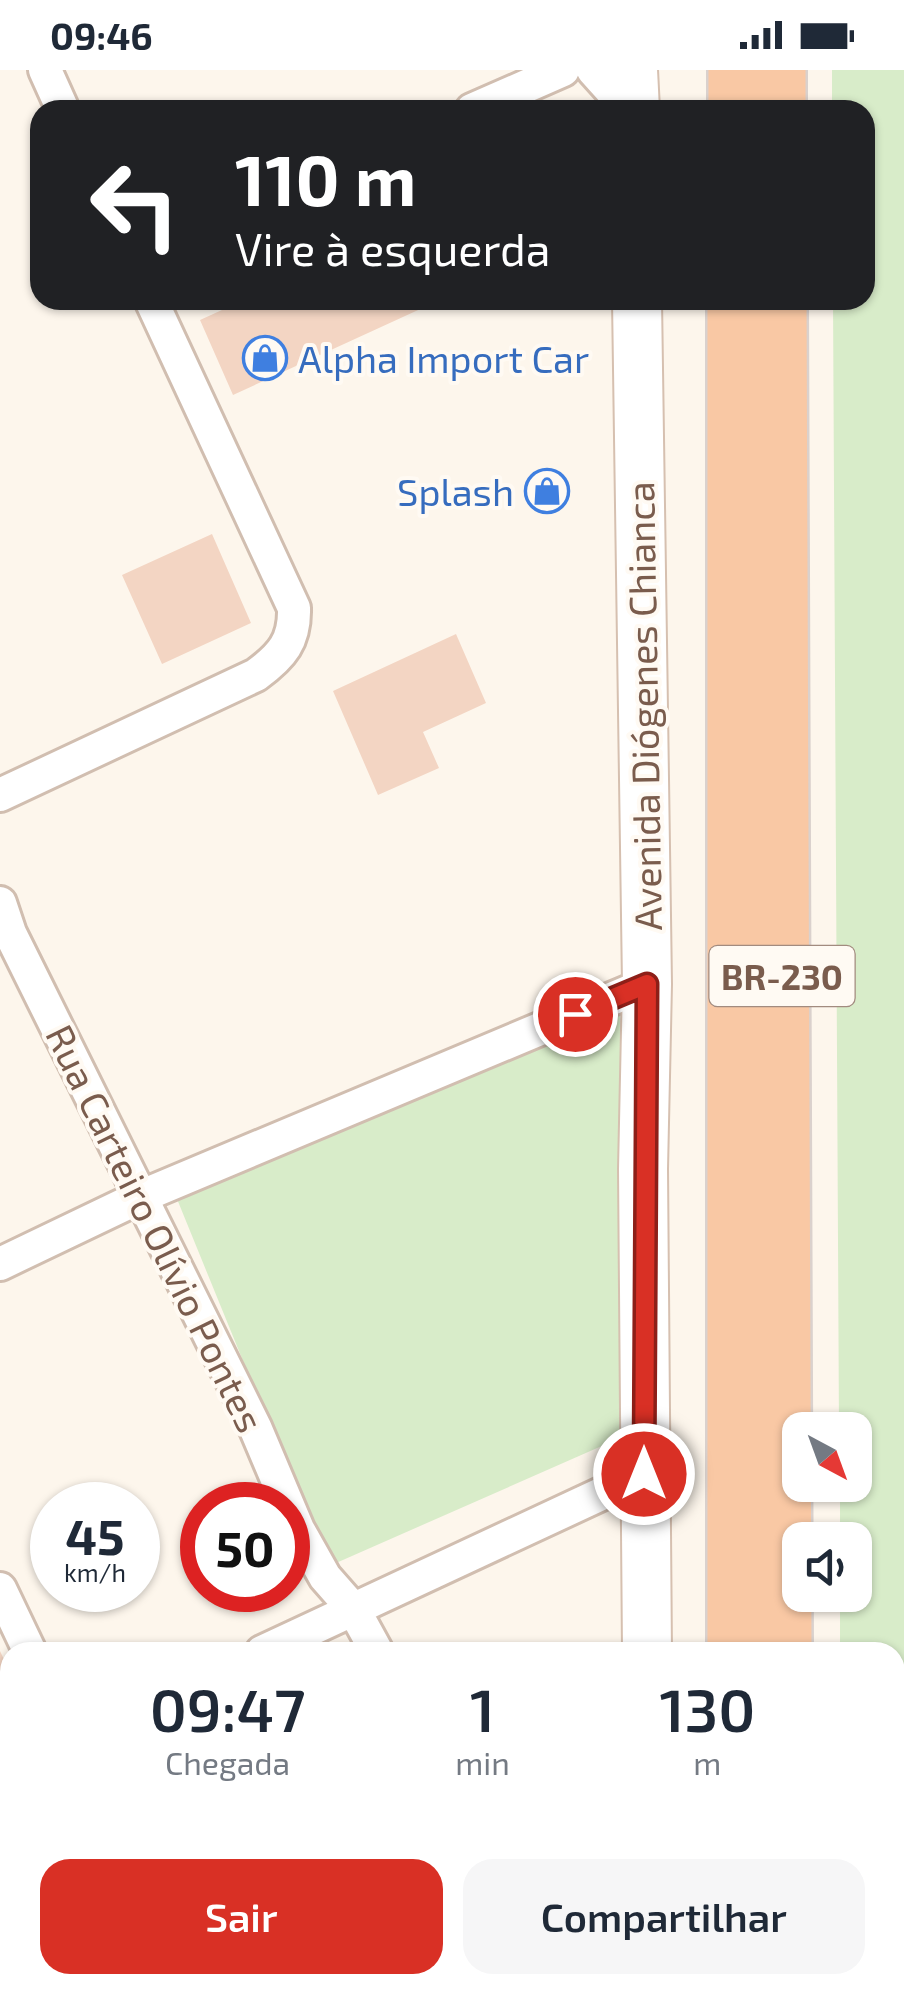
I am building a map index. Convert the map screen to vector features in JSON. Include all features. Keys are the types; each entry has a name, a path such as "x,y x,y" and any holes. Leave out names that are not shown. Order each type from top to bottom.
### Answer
{"highway":[{"path":"736,70 736,100"},
{"path":"778,70 778,100"},
{"name":"BR-230","path":"735,1642 736,310"},
{"name":"BR-230","path":"779,310 784,1642"}],"main road":[{"path":"632,100 633,70"},
{"name":"Avenida Diógenes Chianca","path":"637,310 647,984 647,1642"}],"street":[{"path":"44,70 58,100"},
{"path":"495,100 563,70"},
{"path":"593,70 622,100"},
{"path":"0,795 256,674 282,656 294,630 294,608 156,310"},
{"name":"Rua Carteiro Olívio Pontes","path":"0,903 10,933 255,1427 298,1529 325,1577 354,1610 372,1642"},
{"path":"0,1264 142,1196 647,984"},
{"path":"284,1642 644,1474"},
{"path":"0,1588 25,1642"}],"green space":[{"path":"832,70 904,70 904,1642 840,1642 840,1612 872,1612 872,1522 840,1522 840,1502 872,1502 872,1412 839,1412 833,310 875,310 875,100 832,100"},
{"path":"620,1011 629,1434 327,1567 310,1525 310,1482 292,1482 177,1199"}],"building":[{"name":"Alpha Import Car","path":"222,310 418,310 233,395 200,320"},
{"path":"212,534 251,623 162,664 122,575"},
{"path":"456,634 486,703 423,732 439,768 378,795 333,691"}],"place":[{"name":"Alpha Import Car","path":"265,358"},
{"name":"Splash","path":"547,491"}],"route":[{"path":"575,1014 647,984 644,1474"}]}
